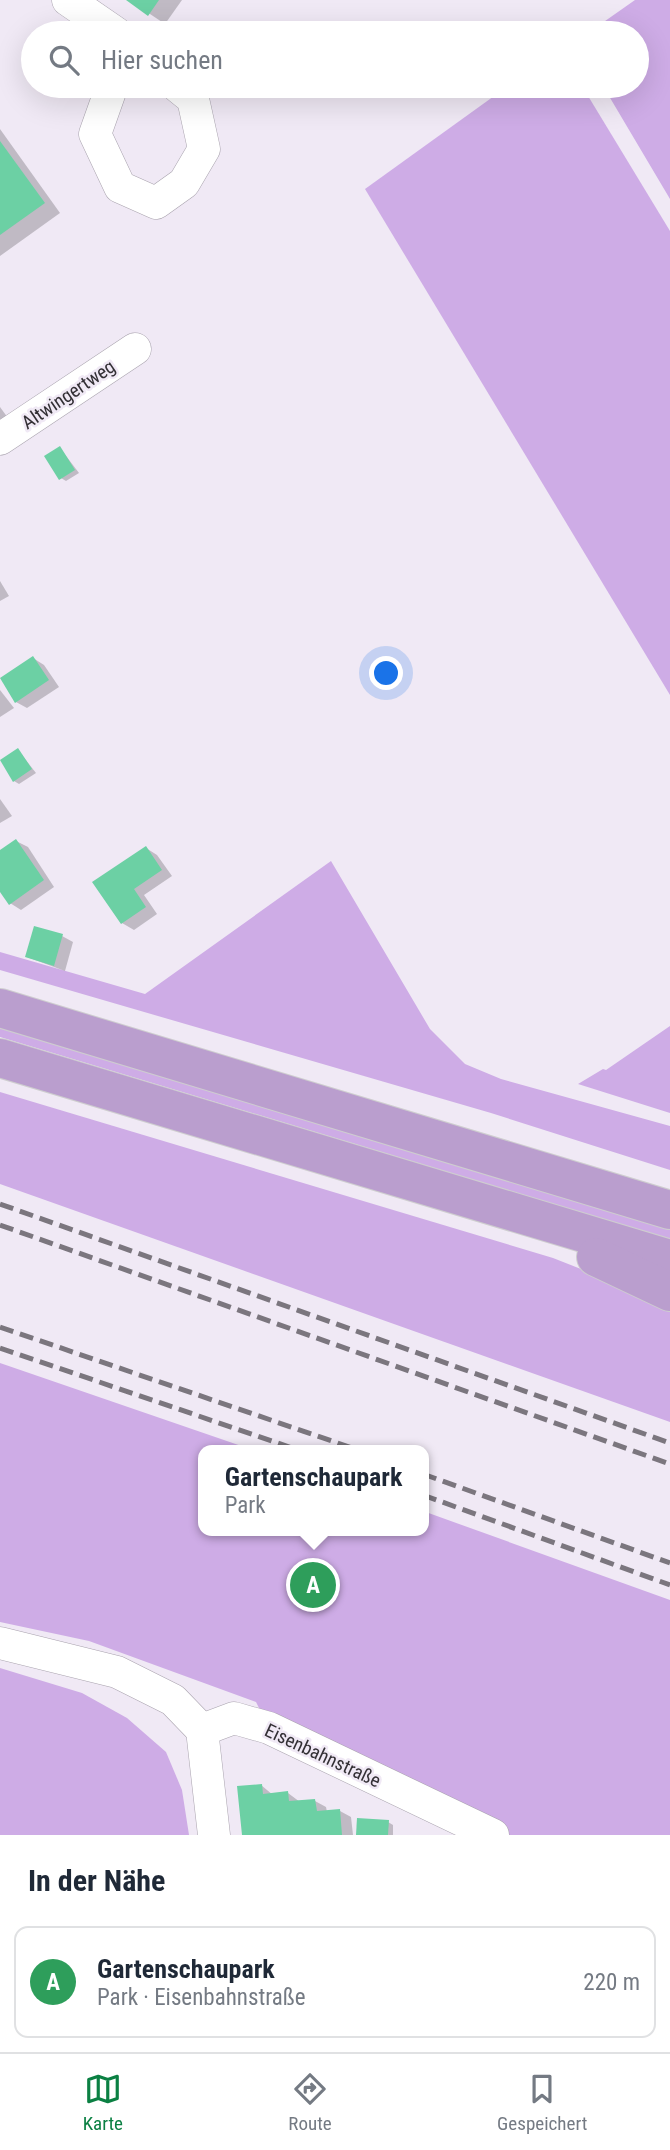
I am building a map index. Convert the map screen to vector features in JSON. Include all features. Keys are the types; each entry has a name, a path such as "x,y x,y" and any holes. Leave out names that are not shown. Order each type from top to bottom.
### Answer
{"highway":[{"path":"0,1007 670,1210"},
{"path":"0,1058 670,1259"},
{"path":"528,1216 603,1262 670,1292"}],"street":[{"path":"68,0 98,21"},
{"path":"108,98 94,134 120,187 156,204 184,183 204,149 192,98"},
{"name":"Altwingertweg","path":"0,439 135,349"},
{"path":"0,1643 117,1672 173,1700 202,1730 214,1835"},
{"name":"Eisenbahnstraße","path":"202,1730 234,1718 269,1728 494,1835"}],"shaded area":[{"path":"635,0 670,0 670,199 610,98 649,98 649,21 605,21"},
{"path":"491,98 589,98 670,231 670,695 365,189"},
{"path":"331,861 430,1029 465,1064 501,1079 670,1126 670,1170 491,1113 0,970 0,952 145,994"},
{"path":"0,1024 670,1227 670,1239 0,1037"},
{"path":"670,1026 670,1113 578,1084 603,1069 606,1070"},
{"path":"0,1092 553,1258 670,1304 670,1422 0,1184"},
{"path":"0,1363 238,1445 198,1445 198,1536 429,1536 429,1513 670,1600 670,1835 507,1835 269,1728 256,1702 89,1641 0,1622"},
{"path":"0,1668 82,1693 127,1718 166,1752 182,1790 189,1835 0,1835"}],"building":[{"path":"126,0 159,0 148,16"},
{"path":"0,141 45,203 0,235"},
{"path":"60,446 75,470 59,480 44,456"},
{"path":"33,656 49,680 15,703 0,678"},
{"path":"18,748 32,769 13,782 0,760"},
{"path":"16,839 44,880 9,905 0,892 0,850"},
{"path":"146,846 162,870 134,889 146,907 121,924 92,882"},
{"path":"34,926 63,934 54,966 25,957"},
{"path":"262,1784 263,1794 288,1791 289,1801 315,1799 317,1811 340,1809 342,1835 242,1835 237,1786"},
{"path":"357,1818 389,1820 388,1835 356,1835"}],"railway":[{"path":"0,1204 670,1443"},
{"path":"0,1225 670,1464"},
{"path":"0,1327 343,1445"},
{"path":"0,1348 283,1445"},
{"path":"429,1476 670,1563"},
{"path":"429,1497 670,1585"}],"place":[{"name":"Gartenschaupark","path":"313,1585"}]}
